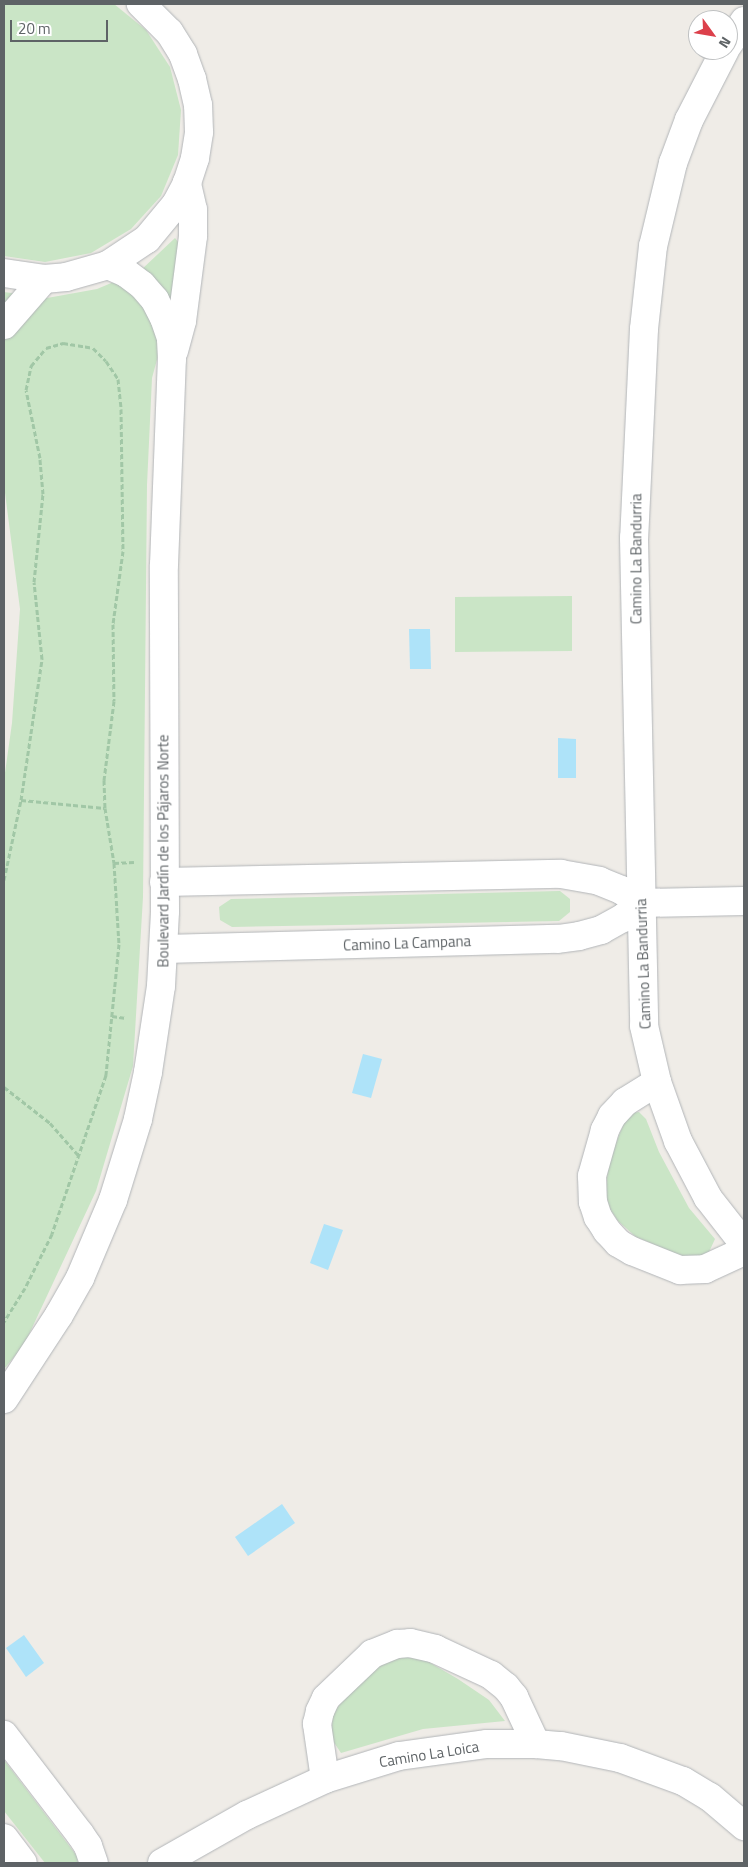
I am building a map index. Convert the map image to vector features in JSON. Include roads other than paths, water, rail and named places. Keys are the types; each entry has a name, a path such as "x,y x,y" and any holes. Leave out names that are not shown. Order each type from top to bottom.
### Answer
{"street":[{"path":"4,273 44,279 66,277 108,265 141,244 163,223 187,183 195,158 198,132 198,105 192,79 183,54 169,32 141,4"},
{"name":"Camino La Bandurria","path":"720,60 689,120 673,163 653,246 648,287 634,538 641,903 644,1026 657,1082 678,1141 692,1169 708,1198 744,1244"},
{"name":"Boulevard Jardín de los Pájaros Norte","path":"172,359 182,321 193,236 193,210 187,183"},
{"name":"Boulevard Jardín de los Pájaros Norte","path":"4,1399 59,1315 83,1270 113,1200 135,1128 148,1072 157,1023 164,949 164,565 172,359 170,338 164,318 154,300 142,285 126,273 108,265"},
{"path":"4,326 44,279"},
{"path":"164,882 561,874 599,881 621,890 641,903 744,901"},
{"name":"Camino La Campana","path":"164,949 558,939 580,936 601,930 623,918 641,903"},
{"path":"657,1082 625,1102 612,1116 605,1130 599,1146 591,1189 598,1217 606,1231 618,1242 632,1251 680,1270 705,1269 744,1251"},
{"path":"325,1779 317,1724 326,1698 372,1654 397,1644 410,1643 435,1649 491,1675 506,1687 514,1697 536,1744"},
{"path":"4,1735 80,1834 88,1846 94,1863"},
{"name":"Camino La Loica","path":"162,1863 247,1816 325,1779 400,1756 438,1749 487,1744 536,1744 587,1750 654,1769 683,1781 710,1796 744,1826"},
{"path":"4,1838 23,1863"}],"water":[{"path":"409,629 430,629 431,669 410,669"},
{"path":"558,738 576,739 576,778 558,778"},
{"path":"363,1054 382,1059 371,1098 352,1093"},
{"path":"324,1224 343,1230 328,1270 310,1263"},
{"path":"282,1504 295,1523 248,1556 235,1537"},
{"path":"24,1635 44,1663 26,1677 6,1648"}]}
